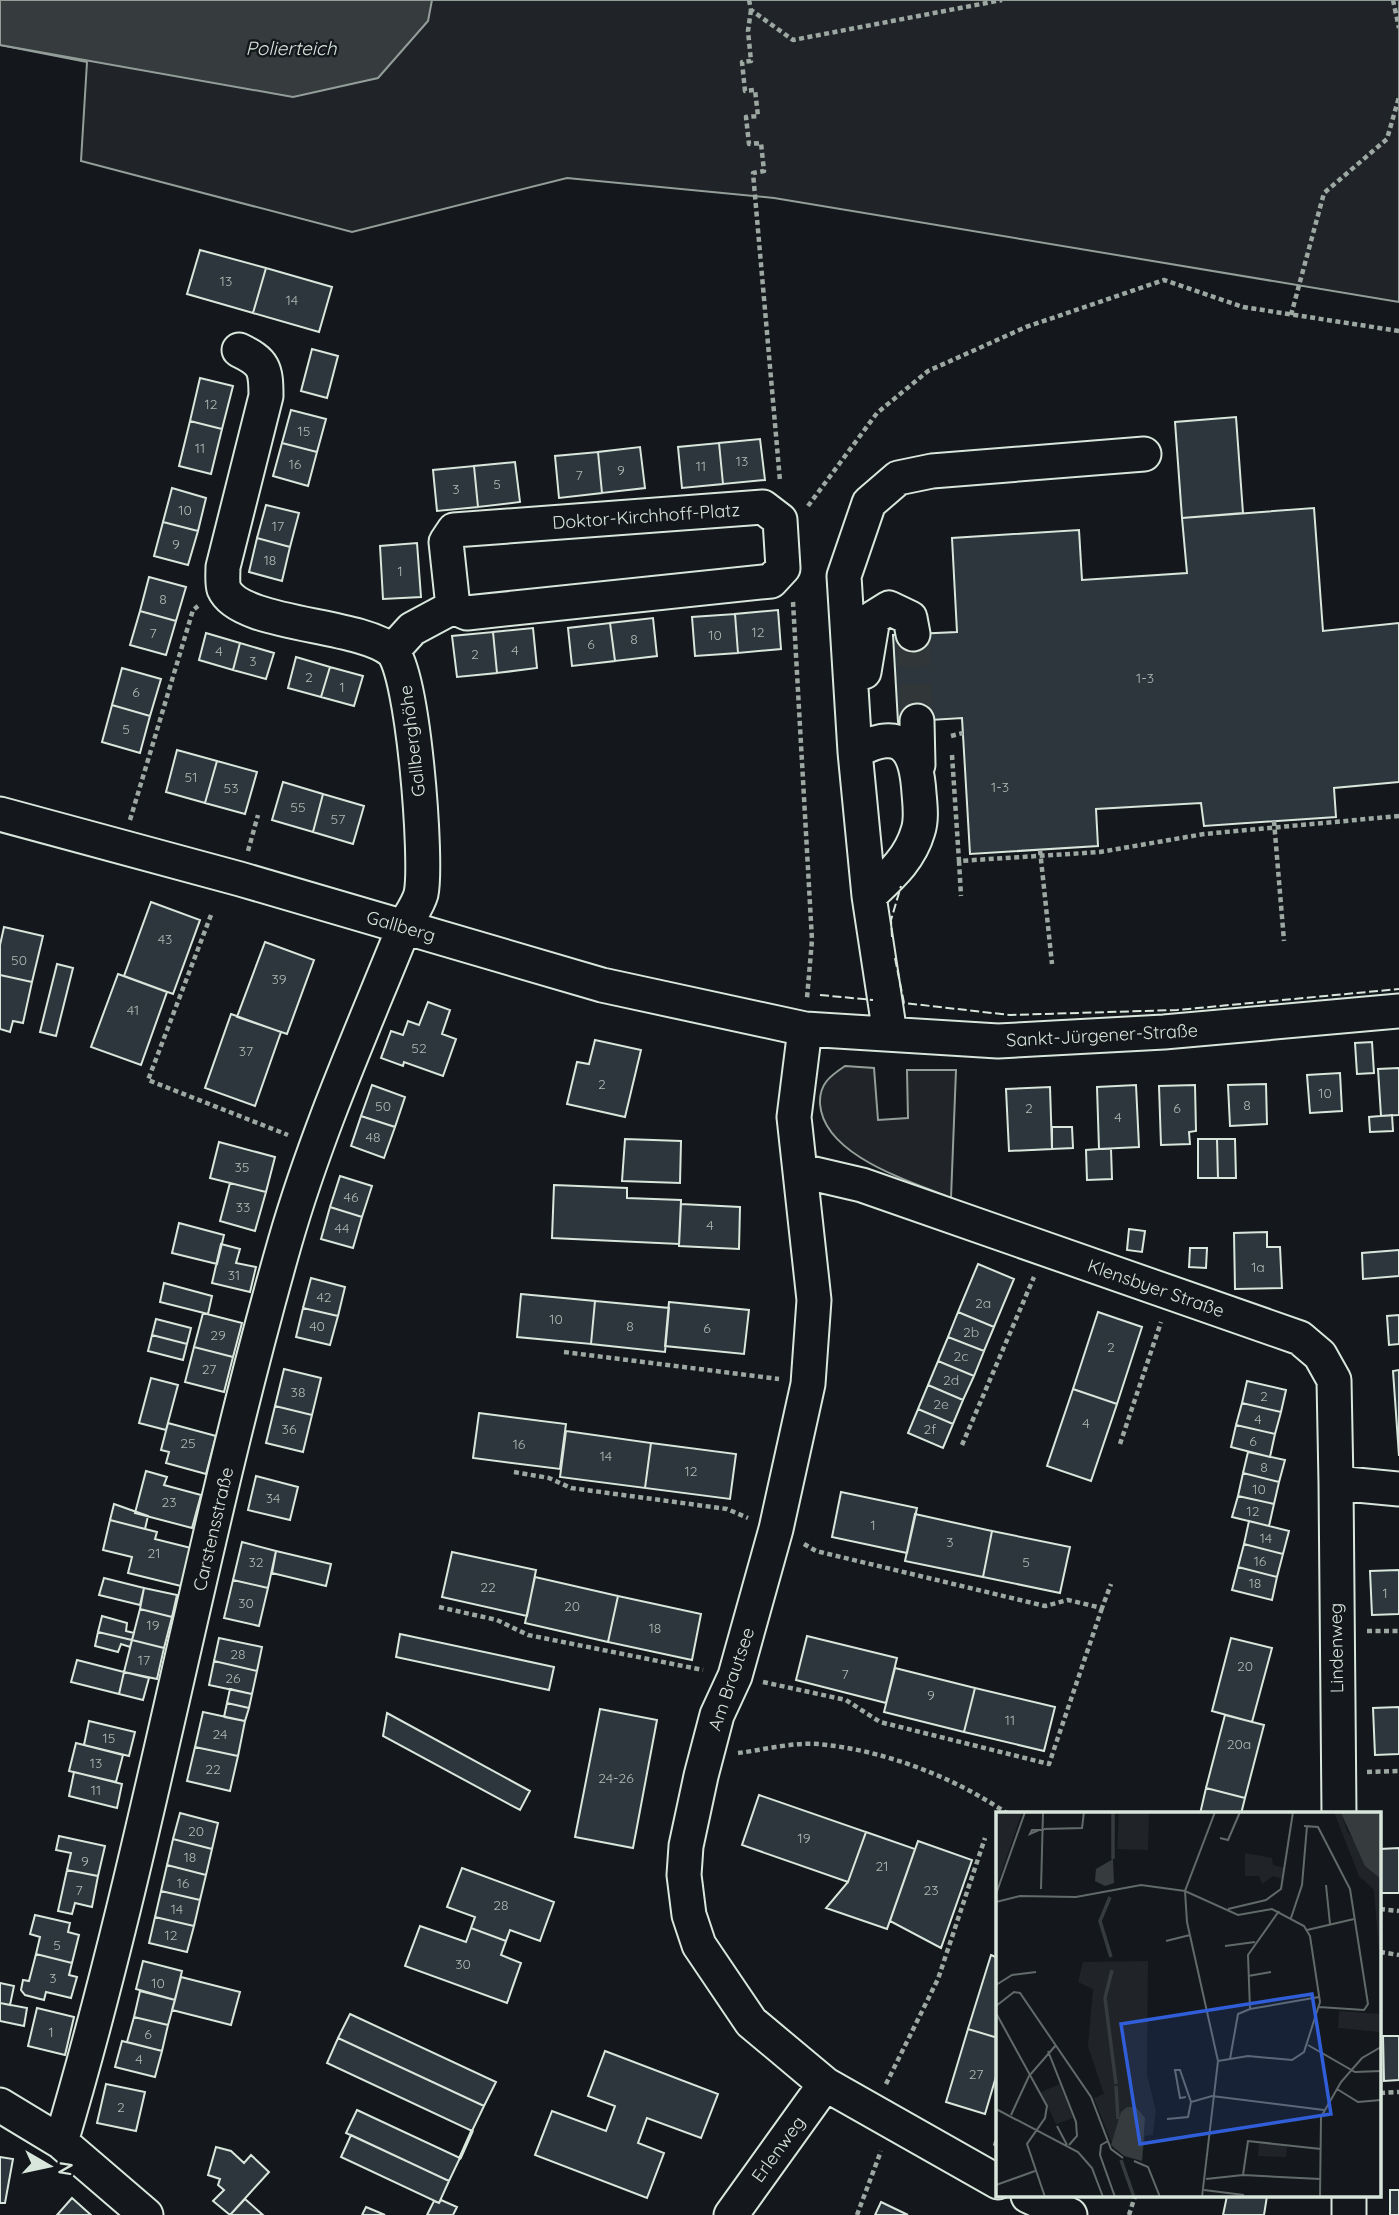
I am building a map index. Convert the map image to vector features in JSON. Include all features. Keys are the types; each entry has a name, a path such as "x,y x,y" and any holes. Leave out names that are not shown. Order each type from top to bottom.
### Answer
{"street":[{"path":"239,349 259,359 266,375 266,396 223,567 224,589 240,607 366,640 392,651 412,629 453,607 467,613 771,580 782,543"},
{"path":"890,1034 869,896 855,752 844,576 869,503 898,478 932,471 1144,454"},
{"name":"Doktor-Kirchhoff-Platz","path":"453,607 446,542 454,530 764,507 782,543"},
{"path":"855,752 873,618 889,608 909,618 913,634"},
{"name":"Gallberghöhe","path":"392,651 403,671 410,704 422,831 421,894 404,927"},
{"path":"869,896 900,867 920,828 917,721"},
{"path":"855,752 874,741 897,742 909,749 918,765"},
{"name":"Gallberg","path":"0,814 240,878 602,985 805,1029"},
{"name":"Carstensstraße","path":"61,2142 101,2007 221,1493 275,1282 316,1146 404,927"},
{"name":"Sankt-Jürgener-Straße","path":"805,1029 998,1041 1164,1032 1399,1011"},
{"name":"Am Brautsee","path":"805,1029 794,1117 814,1300 807,1384 776,1529 735,1676 717,1715 686,1846 684,1875 689,1915 699,1945 751,2022 825,2084 996,2181"},
{"name":"Klensbyer Straße","path":"802,1171 862,1185 1300,1339 1320,1355 1334,1380 1336,1483"},
{"path":"1336,1483 1399,1489"},
{"name":"Lindenweg","path":"1336,1483 1339,1812"},
{"name":"Erlenweg","path":"731,2215 825,2084"},
{"path":"0,2105 61,2142 146,2215"},
{"path":"1032,2198 1070,2215"}],"path":[{"path":"749,0 751,61 742,62 744,91 755,90 758,116 746,117 749,144 761,143 764,172 753,173 780,483 782,543 793,594 812,940 805,1029"},
{"path":"751,10 793,40 1002,0"},
{"path":"1392,0 1399,28"},
{"path":"1291,315 1324,193 1387,139 1399,97"},
{"path":"782,543 877,413 928,371 973,348 1164,280 1244,307 1399,331"},
{"path":"134,804 193,610 224,589"},
{"path":"961,896 950,734 963,733"},
{"path":"959,861 1040,853 1100,852 1274,824 1399,816"},
{"path":"1274,824 1284,942"},
{"path":"1040,853 1052,964"},
{"path":"211,915 148,1080 316,1146"},
{"path":"962,1445 1045,1250"},
{"path":"1120,1444 1171,1292"},
{"path":"564,1352 807,1384"},
{"path":"514,1472 549,1478 571,1488 727,1509 776,1529 816,1551 1045,1606 1068,1600 1102,1608"},
{"path":"439,1607 497,1620 528,1635 846,1700 880,1722 1049,1765 1111,1584"},
{"path":"706,1757 816,1744 874,1753 979,1795 1005,1812"},
{"path":"857,2215 881,2118 938,1979 985,1838"},
{"path":"1129,2215 1134,2198"}],"shaded area":[{"path":"0,0 1399,0 1399,302 774,198 567,178 352,232 81,161 87,62 0,45"},
{"path":"845,1066 874,1068 878,1120 908,1118 907,1070 956,1070 951,1198 872,1164 836,1138 825,1122 820,1097 826,1081"}],"water":[{"name":"Polierteich","path":"0,0 432,0 428,21 378,78 293,97 0,45"}],"building":[{"path":"200,250 266,268 253,313 187,294"},
{"path":"266,268 332,287 319,332 253,313"},
{"path":"312,349 338,356 327,398 301,391"},
{"path":"200,378 233,386 222,429 190,421"},
{"path":"291,410 326,419 317,452 282,443"},
{"path":"1236,417 1243,513 1182,518 1175,422"},
{"path":"190,421 222,429 211,474 179,466"},
{"path":"760,439 765,480 723,484 719,443"},
{"path":"282,443 317,452 308,486 273,476"},
{"path":"719,443 723,484 682,488 678,447"},
{"path":"640,447 645,488 602,493 598,452"},
{"path":"598,452 602,493 559,498 555,456"},
{"path":"515,462 520,502 478,507 474,466"},
{"path":"474,466 478,507 437,511 433,470"},
{"path":"172,488 206,498 198,531 163,522"},
{"path":"266,505 299,513 290,547 257,538"},
{"path":"1314,508 1323,631 1399,623 1399,782 1334,788 1336,817 1204,826 1201,803 1096,809 1098,846 970,854 962,718 898,722 893,635 957,632 952,538 1079,530 1082,580 1187,573 1182,518"},
{"path":"163,522 198,531 188,565 154,556"},
{"path":"257,538 290,547 282,581 249,572"},
{"path":"417,543 421,597 383,599 380,546"},
{"path":"149,577 186,587 176,621 140,611"},
{"path":"778,610 781,649 738,653 735,614"},
{"path":"140,611 176,621 166,655 130,645"},
{"path":"735,614 738,653 695,656 692,617"},
{"path":"653,618 657,656 615,661 610,623"},
{"path":"610,623 615,661 572,666 568,628"},
{"path":"533,628 537,668 497,673 493,632"},
{"path":"493,632 497,673 457,677 452,636"},
{"path":"206,633 240,643 233,670 199,660"},
{"path":"240,643 274,653 266,679 233,670"},
{"path":"296,657 330,667 321,697 288,688"},
{"path":"330,667 363,676 354,706 321,697"},
{"path":"122,668 161,679 150,716 112,705"},
{"path":"112,705 150,716 140,753 102,742"},
{"path":"177,750 217,761 205,803 166,792"},
{"path":"217,761 257,772 245,814 205,803"},
{"path":"283,782 323,794 313,832 272,820"},
{"path":"323,794 364,806 353,844 313,832"},
{"path":"151,902 200,920 173,994 124,976"},
{"path":"4,927 43,936 32,982 0,975 0,945"},
{"path":"265,942 314,960 287,1034 237,1017"},
{"path":"57,964 73,968 56,1036 40,1032"},
{"path":"118,974 167,992 141,1065 91,1047"},
{"path":"0,975 32,982 23,1023 13,1021 10,1032 0,1029"},
{"path":"428,1002 450,1010 442,1034 456,1039 443,1076 404,1062 403,1066 381,1058 391,1031 403,1035 408,1021 419,1025"},
{"path":"231,1014 281,1032 255,1106 205,1088"},
{"path":"595,1040 641,1050 625,1117 567,1104 577,1062 589,1064"},
{"path":"1372,1042 1374,1073 1357,1074 1355,1043"},
{"path":"1399,1068 1399,1115 1381,1116 1378,1069"},
{"path":"1340,1073 1342,1111 1310,1113 1307,1075"},
{"path":"1266,1084 1267,1124 1230,1126 1228,1085"},
{"path":"372,1085 405,1097 395,1127 361,1116"},
{"path":"1136,1085 1139,1147 1099,1149 1097,1087"},
{"path":"1195,1085 1196,1131 1189,1132 1190,1144 1161,1145 1159,1086"},
{"path":"1050,1087 1052,1149 1009,1151 1006,1089"},
{"path":"1392,1115 1393,1131 1370,1132 1369,1117"},
{"path":"361,1116 395,1127 384,1158 351,1146"},
{"path":"1052,1127 1072,1127 1073,1148 1052,1149"},
{"path":"625,1139 681,1141 680,1183 622,1181"},
{"path":"1198,1139 1217,1139 1218,1178 1198,1178"},
{"path":"1217,1139 1235,1139 1236,1178 1218,1178"},
{"path":"219,1142 275,1157 266,1192 210,1178"},
{"path":"1111,1149 1112,1179 1087,1180 1086,1150"},
{"path":"340,1176 372,1186 362,1217 330,1207"},
{"path":"230,1183 266,1192 255,1231 220,1221"},
{"path":"554,1185 627,1188 627,1198 681,1200 679,1244 552,1238"},
{"path":"681,1204 740,1207 739,1249 679,1246"},
{"path":"330,1207 362,1217 353,1248 321,1239"},
{"path":"179,1223 224,1235 217,1264 172,1253"},
{"path":"1129,1229 1145,1231 1142,1252 1127,1250"},
{"path":"1267,1232 1267,1247 1280,1247 1282,1288 1235,1289 1234,1233"},
{"path":"221,1244 240,1249 236,1263 256,1267 250,1292 212,1283"},
{"path":"1190,1248 1207,1248 1206,1268 1189,1267"},
{"path":"1399,1250 1399,1276 1363,1279 1362,1253"},
{"path":"978,1264 1014,1279 994,1327 958,1312"},
{"path":"311,1278 345,1287 338,1316 303,1308"},
{"path":"164,1283 212,1296 208,1314 160,1302"},
{"path":"521,1294 595,1301 591,1344 517,1337"},
{"path":"595,1301 669,1308 665,1352 591,1344"},
{"path":"669,1302 749,1310 744,1354 665,1346"},
{"path":"303,1308 338,1316 330,1345 296,1337"},
{"path":"958,1312 994,1327 984,1351 948,1337"},
{"path":"1098,1312 1142,1327 1117,1404 1073,1389"},
{"path":"203,1313 242,1323 233,1357 194,1347"},
{"path":"1399,1315 1399,1344 1389,1345 1387,1316"},
{"path":"156,1319 191,1328 187,1344 152,1335"},
{"path":"152,1335 187,1344 183,1360 148,1351"},
{"path":"948,1337 984,1351 974,1376 938,1361"},
{"path":"194,1347 233,1357 224,1392 185,1382"},
{"path":"938,1361 974,1376 963,1400 928,1385"},
{"path":"284,1369 321,1378 312,1415 275,1406"},
{"path":"1399,1370 1399,1456 1393,1371"},
{"path":"151,1378 178,1385 166,1430 139,1423"},
{"path":"1247,1381 1286,1390 1281,1412 1242,1403"},
{"path":"928,1385 963,1400 953,1424 918,1409"},
{"path":"1073,1389 1117,1404 1091,1481 1047,1466"},
{"path":"1242,1403 1281,1412 1275,1434 1236,1425"},
{"path":"275,1406 312,1415 303,1452 266,1443"},
{"path":"918,1409 953,1424 943,1448 908,1433"},
{"path":"479,1413 566,1424 560,1469 473,1458"},
{"path":"168,1423 216,1436 206,1474 166,1463 169,1452 161,1450"},
{"path":"1236,1425 1275,1434 1270,1457 1231,1447"},
{"path":"566,1431 651,1443 645,1488 560,1477"},
{"path":"651,1443 736,1454 730,1499 645,1488"},
{"path":"1248,1452 1285,1460 1279,1482 1243,1473"},
{"path":"146,1471 167,1477 164,1485 201,1495 192,1528 135,1513"},
{"path":"1243,1473 1279,1482 1274,1504 1238,1496"},
{"path":"256,1476 298,1487 290,1520 248,1510"},
{"path":"841,1492 917,1508 907,1553 832,1537"},
{"path":"1238,1496 1274,1504 1269,1526 1232,1517"},
{"path":"114,1504 148,1516 145,1529 110,1520"},
{"path":"915,1514 992,1531 983,1577 905,1561"},
{"path":"110,1520 157,1532 155,1539 191,1548 181,1586 128,1573 132,1557 103,1550"},
{"path":"1249,1521 1289,1531 1283,1554 1244,1544"},
{"path":"992,1531 1070,1547 1060,1593 983,1577"},
{"path":"242,1542 276,1551 268,1588 233,1580"},
{"path":"1244,1544 1283,1554 1277,1577 1238,1567"},
{"path":"276,1551 331,1564 326,1586 272,1573"},
{"path":"452,1552 536,1570 527,1616 442,1597"},
{"path":"1238,1567 1277,1577 1272,1600 1232,1590"},
{"path":"1399,1570 1399,1614 1372,1615 1370,1571"},
{"path":"535,1577 618,1596 608,1642 525,1623"},
{"path":"104,1578 144,1588 140,1605 99,1595"},
{"path":"233,1580 268,1588 259,1626 224,1618"},
{"path":"144,1588 177,1595 172,1617 140,1609"},
{"path":"618,1596 701,1614 692,1660 608,1642"},
{"path":"140,1609 172,1617 164,1648 132,1640"},
{"path":"102,1616 127,1623 126,1631 134,1633 132,1640 98,1632"},
{"path":"98,1632 132,1640 130,1647 121,1644 118,1652 95,1646"},
{"path":"400,1634 554,1667 549,1690 396,1657"},
{"path":"807,1636 897,1658 886,1703 796,1680"},
{"path":"219,1638 262,1647 257,1671 214,1661"},
{"path":"1231,1638 1272,1648 1252,1722 1212,1711"},
{"path":"132,1640 164,1648 157,1679 124,1672"},
{"path":"77,1660 124,1672 119,1694 71,1682"},
{"path":"214,1661 257,1671 252,1694 209,1685"},
{"path":"895,1668 975,1688 964,1732 884,1712"},
{"path":"124,1672 149,1678 143,1700 119,1694"},
{"path":"975,1688 1055,1707 1044,1751 964,1732"},
{"path":"230,1689 252,1694 249,1708 227,1703"},
{"path":"227,1703 249,1708 245,1721 224,1717"},
{"path":"1399,1707 1399,1754 1375,1755 1373,1708"},
{"path":"600,1709 657,1720 633,1848 575,1837"},
{"path":"203,1712 245,1721 238,1756 195,1747"},
{"path":"387,1713 530,1791 520,1810 383,1736"},
{"path":"1225,1715 1264,1725 1245,1798 1206,1788"},
{"path":"89,1721 135,1732 129,1756 84,1745"},
{"path":"76,1743 123,1755 116,1782 69,1771"},
{"path":"195,1747 238,1756 230,1791 187,1781"},
{"path":"74,1772 122,1784 117,1808 69,1796"},
{"path":"1206,1788 1245,1798 1242,1812 1200,1812"},
{"path":"759,1795 866,1832 848,1882 742,1845"},
{"path":"180,1813 218,1823 212,1849 173,1839"},
{"path":"866,1832 915,1849 887,1929 826,1908 848,1882"},
{"path":"59,1836 105,1846 98,1876 67,1870 71,1853 56,1850"},
{"path":"173,1839 212,1849 206,1875 167,1865"},
{"path":"918,1841 972,1860 941,1948 890,1921"},
{"path":"1399,1848 1399,1893 1382,1893 1382,1849"},
{"path":"167,1865 206,1875 200,1900 161,1891"},
{"path":"462,1868 554,1902 540,1941 510,1930 506,1941 471,1928 475,1917 447,1907"},
{"path":"67,1870 98,1876 92,1907 75,1903 72,1914 58,1911"},
{"path":"161,1891 200,1900 194,1926 155,1917"},
{"path":"35,1915 70,1923 68,1932 79,1935 72,1963 36,1954 40,1937 30,1934"},
{"path":"155,1917 194,1926 187,1952 149,1943"},
{"path":"420,1926 466,1942 471,1928 506,1941 501,1955 521,1963 507,2003 405,1966"},
{"path":"36,1954 72,1963 69,1975 77,1977 71,1998 46,1992 44,2000 25,1995 21,1990 23,1980 29,1981"},
{"path":"991,1955 996,1957 996,2037 968,2029"},
{"path":"143,1961 182,1971 175,2000 136,1989"},
{"path":"181,1977 240,1992 231,2025 172,2010"},
{"path":"0,1983 14,1986 10,2005 0,2003"},
{"path":"140,1991 175,2000 168,2025 134,2017"},
{"path":"0,2003 27,2008 24,2026 0,2021"},
{"path":"37,2008 74,2017 65,2055 28,2046"},
{"path":"350,2014 496,2082 484,2106 338,2038"},
{"path":"134,2017 168,2025 162,2051 127,2042"},
{"path":"968,2029 996,2037 996,2077 985,2114 946,2102"},
{"path":"1383,2036 1399,2036 1399,2080 1384,2081"},
{"path":"338,2038 484,2106 472,2131 327,2063"},
{"path":"122,2041 162,2051 155,2077 115,2067"},
{"path":"605,2051 718,2094 701,2138 647,2118 638,2143 664,2153 647,2198 535,2155 552,2111 606,2131 615,2106 588,2096"},
{"path":"106,2084 145,2092 136,2131 97,2123"},
{"path":"357,2110 460,2158 449,2181 346,2133"},
{"path":"351,2135 449,2181 439,2203 341,2157"},
{"path":"216,2147 231,2151 244,2163 251,2155 269,2172 230,2215 213,2201 224,2190 218,2185 220,2179 208,2175"},
{"path":"0,2157 13,2159 5,2203 0,2203"},
{"path":"1390,2190 1399,2190 1399,2215 1390,2215"},
{"path":"72,2198 91,2215 57,2215"},
{"path":"1227,2198 1267,2198 1264,2215 1223,2215"},
{"path":"245,2199 263,2215 230,2215"},
{"path":"441,2200 457,2207 453,2215 427,2215 434,2201 439,2203"},
{"path":"881,2202 908,2215 875,2215"},
{"path":"366,2207 385,2215 362,2215"}],"tunnel":[{"path":"913,634 917,721"}],"fence":[{"path":"892,937 891,920 901,886"},
{"path":"895,958 904,1003 1010,1015 1177,1010 1399,989"},
{"path":"820,995 873,1000"}],"wall":[{"path":"460,2158 472,2131"}]}
